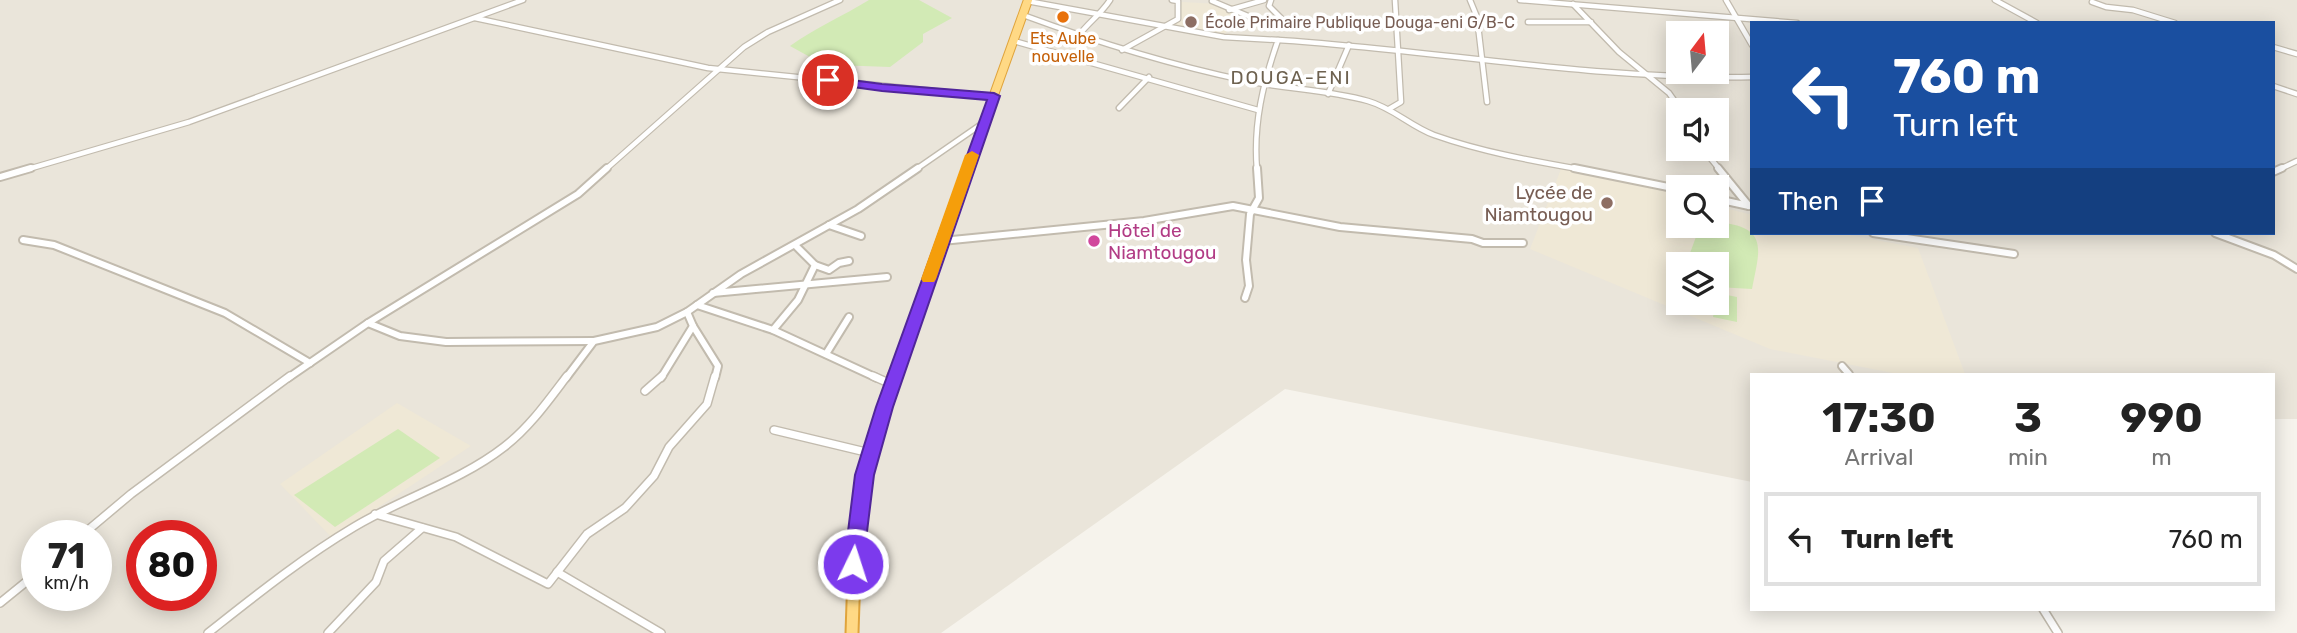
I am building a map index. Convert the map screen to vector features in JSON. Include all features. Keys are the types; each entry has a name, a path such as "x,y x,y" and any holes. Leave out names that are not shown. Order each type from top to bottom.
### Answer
{"highway":[{"path":"852,633 855,543 864,475 891,384 1028,0"}],"street":[{"path":"0,177 189,122 523,0"},
{"path":"101,520 244,407 368,323 578,194 760,36 840,0"},
{"path":"1028,0 1224,37 1349,45 1648,78 1750,77"},
{"path":"1079,35 1110,0"},
{"path":"1122,50 1167,27 1179,15 1178,1 1172,0"},
{"path":"1229,10 1263,0"},
{"path":"1212,1 1260,21 1287,24 1271,11 1271,0"},
{"path":"1389,109 1401,102 1395,0"},
{"path":"1470,0 1477,17 1487,102"},
{"path":"1520,0 1776,21"},
{"path":"1566,0 1576,3 1591,22 1673,98"},
{"path":"1726,0 1750,42"},
{"path":"1995,0 2033,21"},
{"path":"2092,2 2106,7 2133,10 2169,21"},
{"path":"1023,15 1122,50 1263,84 1328,94 1389,109 1423,132 1496,153 1666,186"},
{"path":"473,18 719,69 882,88 994,96"},
{"path":"1528,22 1591,22"},
{"path":"1245,298 1249,286 1246,260 1248,232 1251,214 1259,198 1256,160 1258,110 1263,84 1278,40"},
{"path":"1014,41 1258,110"},
{"path":"1328,94 1349,45"},
{"path":"2275,48 2297,54"},
{"path":"1119,108 1149,77"},
{"path":"2275,87 2297,94"},
{"path":"368,323 400,336 446,342 594,341 657,327 687,312 711,293 858,209 985,122"},
{"path":"1713,161 1750,207"},
{"path":"2275,171 2297,161"},
{"path":"1729,202 1750,207"},
{"path":"942,241 1144,220 1228,206 1340,227 1472,239 1483,243 1523,243"},
{"path":"829,225 861,236"},
{"path":"1883,235 2014,254"},
{"path":"2220,235 2274,255 2297,268"},
{"path":"23,240 54,245 225,313 310,363"},
{"path":"795,245 815,265 829,270 839,263 849,261"},
{"path":"773,330 785,319 808,285 815,265"},
{"path":"711,293 887,277"},
{"path":"697,305 773,330 891,384"},
{"path":"375,514 456,537 548,584 587,534 625,508 654,476 669,447 707,404 718,366 687,312"},
{"path":"827,354 849,317"},
{"path":"645,391 662,380 673,356 684,345 693,326"},
{"path":"208,633 307,558 375,514 451,477 498,451 517,437 594,341"},
{"path":"1842,366 1848,373"},
{"path":"774,430 871,453"},
{"path":"328,633 369,592 384,561 422,528"},
{"path":"557,572 660,633"},
{"path":"0,603 21,586"},
{"path":"2044,611 2058,633"}],"shaded area":[{"path":"0,0 2297,0 2297,419 2275,419 2275,373 1750,373 1750,482 1285,389 941,633 0,633"},
{"path":"1182,2 1238,5 1241,12 1224,35 1164,25 1175,17"},
{"name":"Lycée de Niamtougou","path":"1561,169 1632,180 1666,191 1666,238 1729,238 1729,209 1750,214 1750,235 1850,235 1918,248 1965,373 1893,373 1770,349 1688,315 1729,315 1729,252 1666,252 1666,306 1530,249"},
{"path":"397,403 471,446 332,538 280,484"}],"green space":[{"path":"869,0 919,0 952,18 923,34 923,42 890,67 835,65 810,57 790,46 809,33"},
{"path":"1729,224 1746,229 1757,242 1758,251 1752,289 1729,288 1729,252 1690,252 1696,238 1729,238"},
{"path":"1729,295 1737,297 1737,322 1713,317 1729,315"},
{"path":"398,429 440,458 335,527 294,495"}],"slow traffic":[{"path":"929,279 972,155"}],"place":[{"name":"Ets Aube nouvelle","path":"1063,17"},
{"name":"École Primaire Publique Douga-eni G/B-C","path":"1191,22"},
{"name":"Lycée de Niamtougou","path":"1607,203"},
{"name":"Hôtel de Niamtougou","path":"1094,241"}],"district":[{"name":"DOUGA-ENI","path":"1291,77"}],"route":[{"path":"828,80 882,88 994,96 884,407 864,475 853,564"}]}
